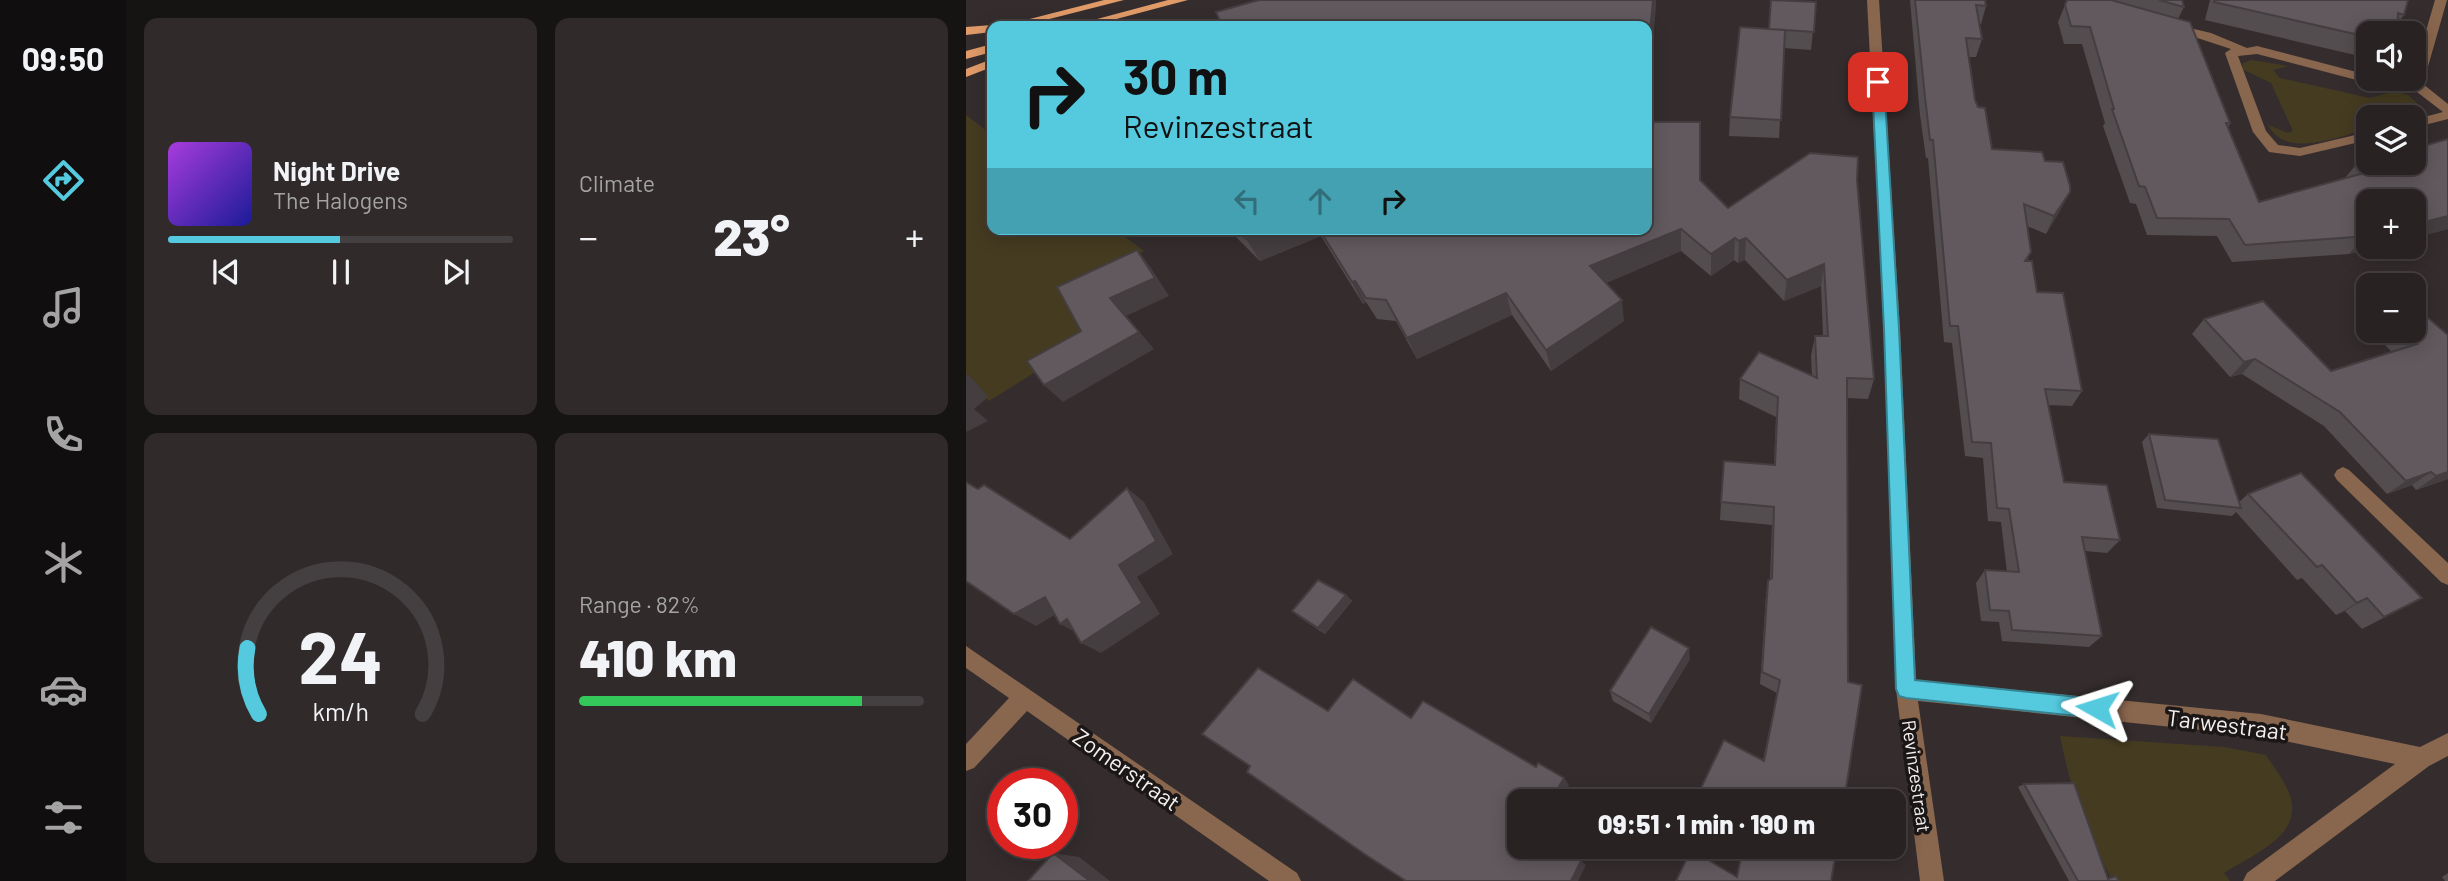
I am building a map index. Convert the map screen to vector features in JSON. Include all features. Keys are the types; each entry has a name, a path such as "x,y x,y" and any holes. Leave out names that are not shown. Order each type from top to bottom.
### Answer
{"main road":[{"path":"1029,21 1118,0"},
{"path":"1100,21 1182,0"},
{"path":"1106,21 1114,18"},
{"path":"966,31 987,29"},
{"path":"966,55 987,49"},
{"path":"966,73 987,65"}],"street":[{"name":"Revinzestraat","path":"1873,0 1892,329 1906,689 1932,881"},
{"path":"2426,51 2441,0"},
{"path":"2160,25 2207,36 2243,50"},
{"path":"2356,76 2258,50 2231,53 2232,62 2260,132 2274,149 2300,152 2356,138"},
{"path":"2424,91 2448,110"},
{"path":"2426,121 2448,116"},
{"path":"2343,475 2446,570"},
{"name":"Zomerstraat","path":"966,656 1289,881"},
{"name":"Tarwestraat","path":"1906,689 2260,725 2421,758"},
{"path":"966,760 1024,698"},
{"path":"2255,881 2421,758 2448,744"}],"shaded area":[{"path":"2251,60 2288,66 2273,70 2280,78 2370,98 2396,91 2408,95 2419,105 2356,105 2356,132 2314,143 2287,141 2276,136 2268,125 2288,133 2293,131 2271,83 2242,69 2243,63"},
{"path":"966,115 987,131 987,235 1123,235 1144,251 1064,299 1090,338 989,401 966,385"},
{"path":"2060,736 2224,747 2266,755 2287,788 2292,804 2291,818 2285,830 2275,840 2224,873 2230,881 2113,881 2080,811"}],"building":[{"path":"1259,0 1653,0 1651,21 1220,21 1216,12"},
{"path":"1771,0 1816,2 1814,32 1785,30 1781,120 1730,117 1740,27 1769,29"},
{"path":"1915,0 1985,0 1986,6 1976,5 1982,39 1966,38 1975,100 1978,107 1985,108 1992,149 2042,152 2045,161 2063,162 2070,192 2054,216 2024,204 2031,252 2025,261 2032,261 2037,292 2063,293 2082,391 2045,389 2064,482 2107,485 2120,540 2082,537 2102,636 2012,630 2009,611 1990,610 1985,570 2019,572 2009,509 1997,508 1991,443 1972,442 1958,326 1950,326 1933,140 1930,140"},
{"path":"2067,0 2111,0 2190,22 2230,123 2226,123 2259,202 2357,175 2426,175 2426,145 2448,139 2448,216 2426,222 2426,189 2356,189 2356,237 2245,245 2229,219 2157,218 2145,187 2139,186 2112,109 2090,27 2071,26 2065,5"},
{"path":"2159,0 2182,0 2184,7"},
{"path":"2408,0 2404,15 2398,13 2398,21 2356,21 2356,34 2214,2"},
{"path":"1652,122 1700,122 1700,180 1728,208 1810,153 1858,157 1857,180 1874,379 1847,378 1848,682 1862,685 1846,789 1701,788 1724,740 1764,761 1780,680 1762,672 1768,581 1772,578 1774,507 1721,502 1724,461 1775,465 1778,397 1740,379 1759,352 1817,378 1815,336 1828,336 1824,264 1787,280 1746,238 1739,241 1735,238 1711,254 1681,229 1590,266 1622,300 1546,350 1506,293 1407,338 1386,300 1366,298 1355,281 1352,282 1323,235 1652,235"},
{"path":"1137,250 1155,278 1110,298 1139,332 1044,385 1027,361 1081,331 1057,287"},
{"path":"2263,301 2331,371 2416,343 2426,343 2426,316 2448,335 2448,472 2436,476 2431,472 2406,481 2340,412 2255,359 2244,362 2204,319"},
{"path":"2149,434 2218,439 2241,508 2165,500"},
{"path":"2301,473 2422,598 2384,617 2367,598 2357,603 2322,565 2317,567 2248,494"},
{"path":"966,482 978,489 984,485 1070,539 1127,488 1156,541 1119,565 1142,603 1081,643 1067,619 1060,624 1045,597 1014,614 966,581"},
{"path":"1318,580 1346,595 1318,628 1292,611"},
{"path":"1651,627 1689,648 1649,714 1610,691"},
{"path":"1258,668 1328,711 1353,679 1411,718 1423,701 1536,767 1538,763 1564,778 1558,789 1507,789 1507,859 1581,861 1571,881 1406,881 1247,772 1250,766 1202,734"},
{"path":"2074,783 2108,879 2116,876 2119,881 2078,881 2024,784"},
{"path":"1048,859 1061,859 1090,881 1028,881"},
{"path":"1687,859 1706,859 1737,877 1741,859 1835,859 1831,881 1676,881"}],"route":[{"path":"1878,82 1892,329 1906,689 2097,708"}]}
